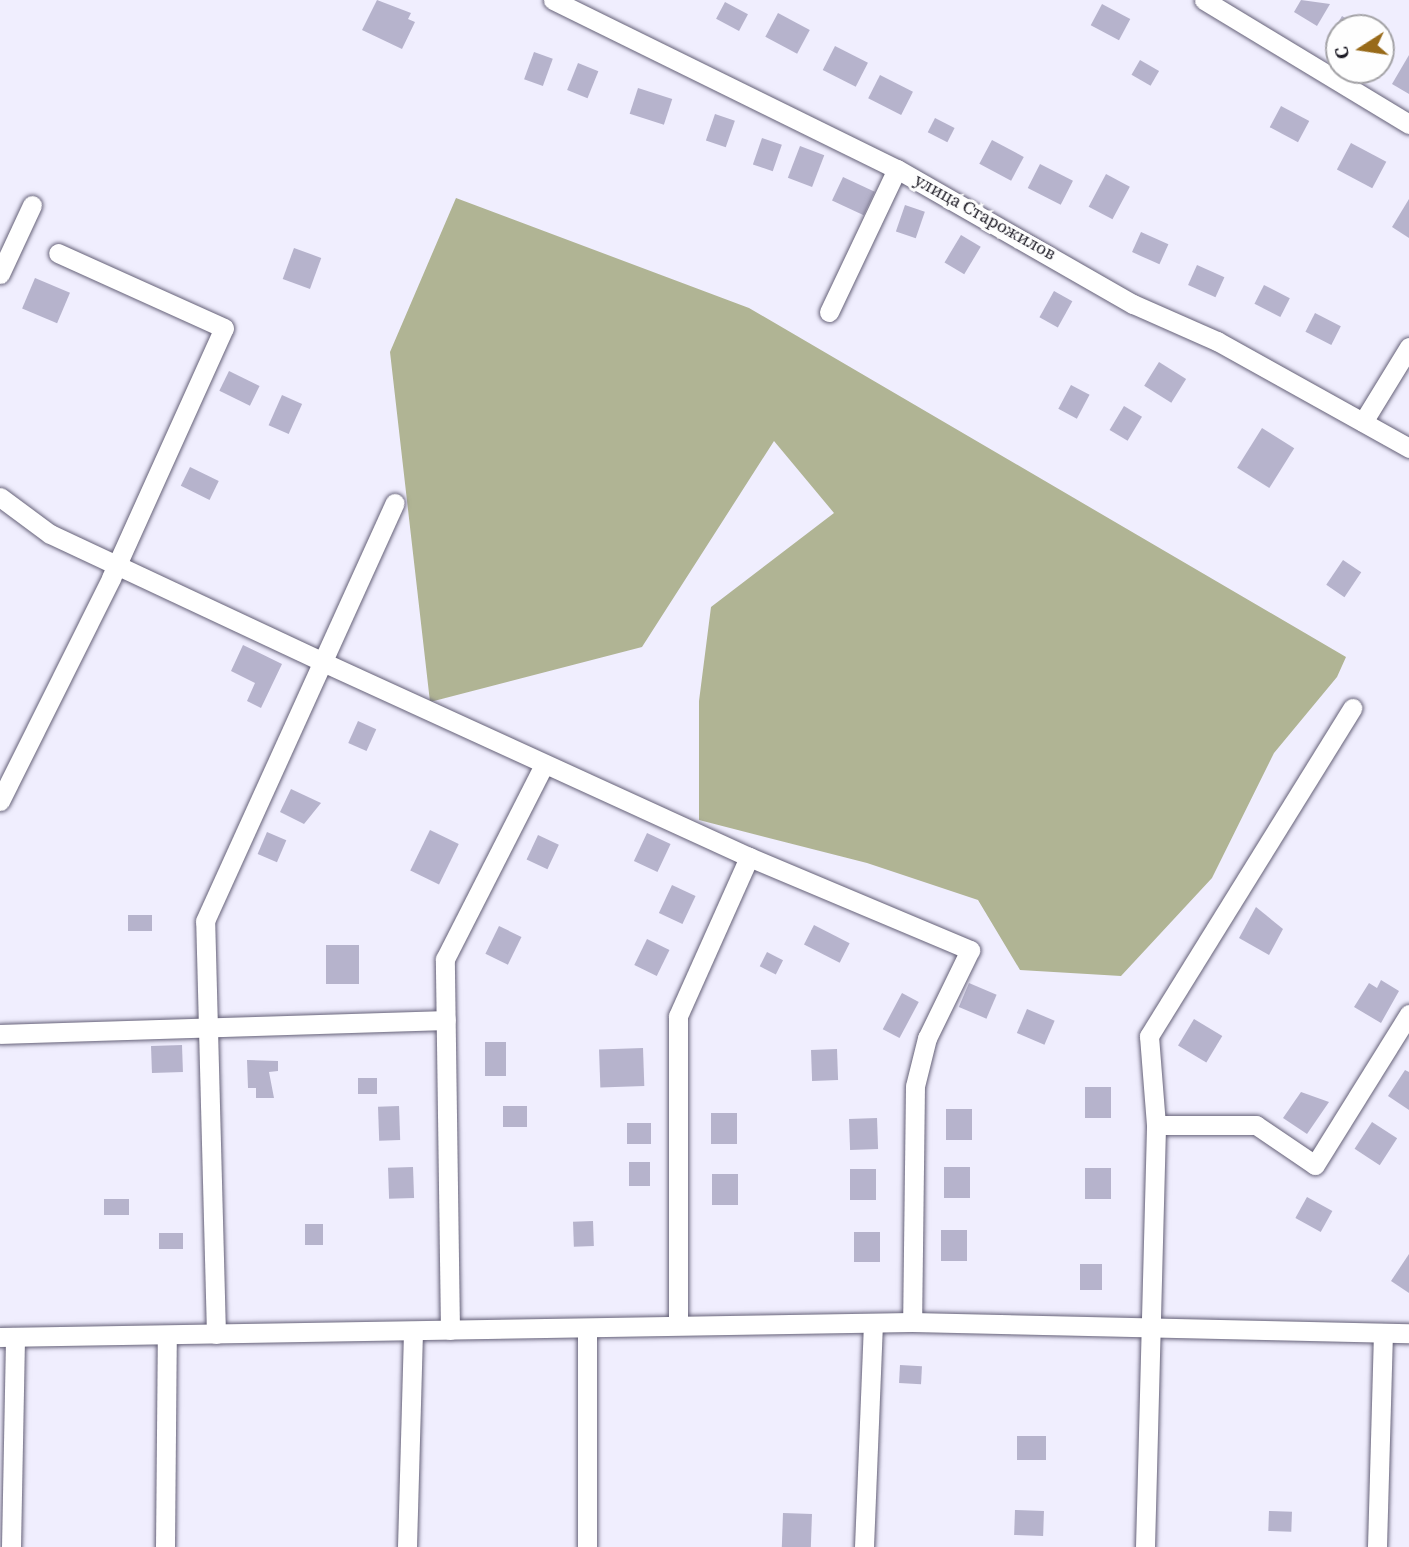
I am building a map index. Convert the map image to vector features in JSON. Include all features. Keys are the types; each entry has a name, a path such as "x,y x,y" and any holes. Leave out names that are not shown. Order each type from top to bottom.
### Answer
{"street":[{"name":"улица Старожилов","path":"553,0 897,169 1133,303 1217,341 1409,448"},
{"path":"1204,0 1409,124"},
{"path":"829,312 897,169"},
{"path":"0,274 32,205"},
{"path":"0,801 119,562 224,328 58,253"},
{"path":"1363,422 1409,347"},
{"path":"0,497 50,534 119,562 323,662 748,857 970,950 928,1038 915,1086 912,1322"},
{"path":"216,1334 205,921 395,503"},
{"path":"1145,1547 1147,1329 1156,1125 1149,1036 1352,708"},
{"path":"450,1330 445,959 544,765"},
{"path":"678,1323 678,1016 748,857"},
{"path":"1156,1125 1256,1125 1315,1165 1409,1014"},
{"path":"0,1034 208,1025 446,1020"},
{"path":"11,1547 8,1337 587,1328 678,1323 912,1322 1409,1333"},
{"path":"864,1547 873,1324"},
{"path":"587,1328 587,1547"},
{"path":"407,1547 412,1331"},
{"path":"1377,1547 1383,1333"},
{"path":"165,1547 167,1335"}],"green space":[{"path":"456,198 749,308 1346,657 1337,677 1274,753 1212,878 1121,976 1020,970 978,900 867,863 699,820 699,701 711,607 834,513 774,441 642,647 430,702 390,352"}],"building":[{"path":"377,0 411,13 408,19 415,22 402,49 362,30"},
{"path":"1301,0 1330,4 1317,26 1294,12"},
{"path":"725,2 748,14 739,31 716,19"},
{"path":"1102,4 1130,19 1119,40 1091,25"},
{"path":"778,13 810,30 797,54 765,37"},
{"path":"835,46 868,63 856,87 823,70"},
{"path":"534,52 553,59 543,86 524,79"},
{"path":"1409,55 1409,94 1392,84 1395,84 1395,79"},
{"path":"1140,60 1159,71 1151,86 1132,75"},
{"path":"578,63 598,71 588,98 567,90"},
{"path":"880,75 913,92 901,115 868,98"},
{"path":"638,88 672,99 664,125 630,114"},
{"path":"1281,106 1309,121 1298,142 1270,127"},
{"path":"715,114 735,121 726,147 706,140"},
{"path":"935,118 955,128 947,142 928,132"},
{"path":"762,138 782,145 773,171 753,164"},
{"path":"992,140 1024,157 1011,181 979,164"},
{"path":"1351,143 1386,162 1372,188 1337,169"},
{"path":"800,146 824,155 812,187 788,178"},
{"path":"1040,164 1073,181 1061,205 1028,188"},
{"path":"1106,174 1130,187 1112,219 1089,207"},
{"path":"843,177 875,192 864,215 832,201"},
{"path":"1409,199 1409,238 1392,227"},
{"path":"905,205 925,212 916,238 896,231"},
{"path":"1141,232 1168,244 1159,264 1132,252"},
{"path":"961,235 981,247 964,274 945,262"},
{"path":"294,248 321,258 310,289 283,279"},
{"path":"1197,265 1224,277 1215,297 1188,285"},
{"path":"35,278 70,293 57,323 22,308"},
{"path":"1264,285 1290,298 1280,317 1254,304"},
{"path":"1054,291 1072,301 1058,327 1039,317"},
{"path":"1315,313 1341,326 1331,345 1305,332"},
{"path":"1159,362 1186,379 1171,403 1144,386"},
{"path":"229,371 260,386 250,406 219,391"},
{"path":"1071,385 1090,395 1077,419 1058,409"},
{"path":"282,395 302,404 289,434 269,425"},
{"path":"1124,406 1142,417 1128,441 1110,430"},
{"path":"1262,428 1294,448 1269,488 1237,468"},
{"path":"190,467 219,481 210,500 181,486"},
{"path":"1343,560 1361,572 1344,597 1326,585"},
{"path":"243,645 282,664 261,708 247,701 255,683 231,671"},
{"path":"358,721 376,729 367,751 348,743"},
{"path":"291,789 321,803 304,824 280,812"},
{"path":"430,830 459,844 439,884 410,870"},
{"path":"267,832 286,840 277,862 258,854"},
{"path":"647,833 671,844 657,872 634,861"},
{"path":"538,835 559,845 547,869 527,859"},
{"path":"672,885 696,896 682,924 659,913"},
{"path":"1256,907 1283,929 1269,955 1239,938"},
{"path":"128,915 152,915 152,931 128,931"},
{"path":"814,925 850,943 840,963 804,945"},
{"path":"499,926 521,937 508,965 485,954"},
{"path":"647,939 669,950 657,976 634,965"},
{"path":"326,945 359,945 359,984 326,984"},
{"path":"767,952 783,960 776,974 760,966"},
{"path":"1381,980 1399,991 1381,1023 1354,1007 1369,983 1377,988"},
{"path":"969,983 997,995 986,1019 959,1007"},
{"path":"902,993 919,1002 900,1038 883,1029"},
{"path":"1027,1009 1055,1021 1044,1045 1017,1033"},
{"path":"1194,1019 1222,1036 1206,1063 1178,1046"},
{"path":"485,1042 506,1042 506,1076 485,1076"},
{"path":"182,1045 183,1072 152,1073 151,1046"},
{"path":"643,1048 644,1086 600,1088 599,1050"},
{"path":"837,1049 838,1080 812,1081 811,1050"},
{"path":"247,1060 278,1061 278,1071 269,1072 274,1098 256,1098 256,1088 248,1088"},
{"path":"1405,1070 1409,1072 1409,1110 1388,1096"},
{"path":"358,1078 377,1078 377,1094 358,1094"},
{"path":"1085,1087 1111,1087 1111,1118 1085,1118"},
{"path":"1301,1092 1329,1102 1307,1134 1283,1118"},
{"path":"399,1106 400,1140 379,1141 378,1107"},
{"path":"503,1106 527,1106 527,1127 503,1127"},
{"path":"946,1109 972,1109 972,1140 946,1140"},
{"path":"711,1113 737,1113 737,1144 711,1144"},
{"path":"877,1118 878,1149 850,1150 849,1119"},
{"path":"1372,1122 1397,1138 1380,1165 1355,1149"},
{"path":"627,1123 651,1123 651,1144 627,1144"},
{"path":"629,1162 650,1162 650,1186 629,1186"},
{"path":"413,1167 414,1198 389,1199 388,1168"},
{"path":"944,1167 970,1167 970,1198 944,1198"},
{"path":"1085,1168 1111,1168 1111,1199 1085,1199"},
{"path":"850,1169 876,1169 876,1200 850,1200"},
{"path":"712,1174 738,1174 738,1205 712,1205"},
{"path":"1307,1197 1332,1211 1321,1232 1295,1218"},
{"path":"104,1199 129,1199 129,1215 104,1215"},
{"path":"593,1221 594,1246 574,1247 573,1222"},
{"path":"305,1224 323,1224 323,1245 305,1245"},
{"path":"941,1230 967,1230 967,1261 941,1261"},
{"path":"854,1232 880,1232 880,1262 854,1262"},
{"path":"159,1233 183,1233 183,1249 159,1249"},
{"path":"1409,1254 1409,1293 1391,1281"},
{"path":"1080,1264 1102,1264 1102,1290 1080,1290"},
{"path":"900,1365 922,1366 921,1384 899,1383"},
{"path":"1017,1436 1046,1436 1046,1460 1017,1460"},
{"path":"1015,1510 1044,1511 1043,1536 1014,1535"},
{"path":"1269,1511 1292,1512 1291,1532 1268,1531"},
{"path":"783,1513 812,1514 811,1547 782,1547"}]}
